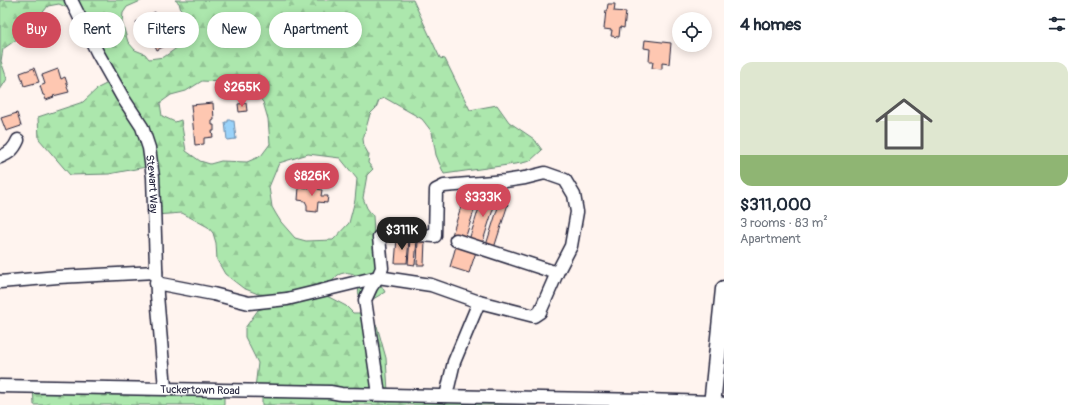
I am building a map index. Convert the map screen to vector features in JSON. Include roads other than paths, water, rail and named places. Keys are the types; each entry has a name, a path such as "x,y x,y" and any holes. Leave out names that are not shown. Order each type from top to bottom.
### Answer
{"main road":[{"path":"716,404 724,289"}],"street":[{"name":"Stewart Way","path":"71,0 123,98 142,127 150,148 153,177 156,277 160,343 165,388"},
{"path":"0,157 6,155 14,148 18,140"},
{"path":"0,282 58,276 156,277 249,303 287,299 378,277 431,285 479,302 534,316 540,312 571,246 577,212 574,195 565,180 545,173 506,181 444,186 436,190 435,236 387,233 379,238 382,268 378,277 371,286 366,300 379,394"},
{"path":"456,240 557,273"},
{"path":"446,396 454,362 479,302"},
{"name":"Tuckertown Road","path":"0,386 330,392 341,394 716,404"}],"water":[{"path":"228,120 234,121 236,139 227,140 225,122 228,122"}]}
